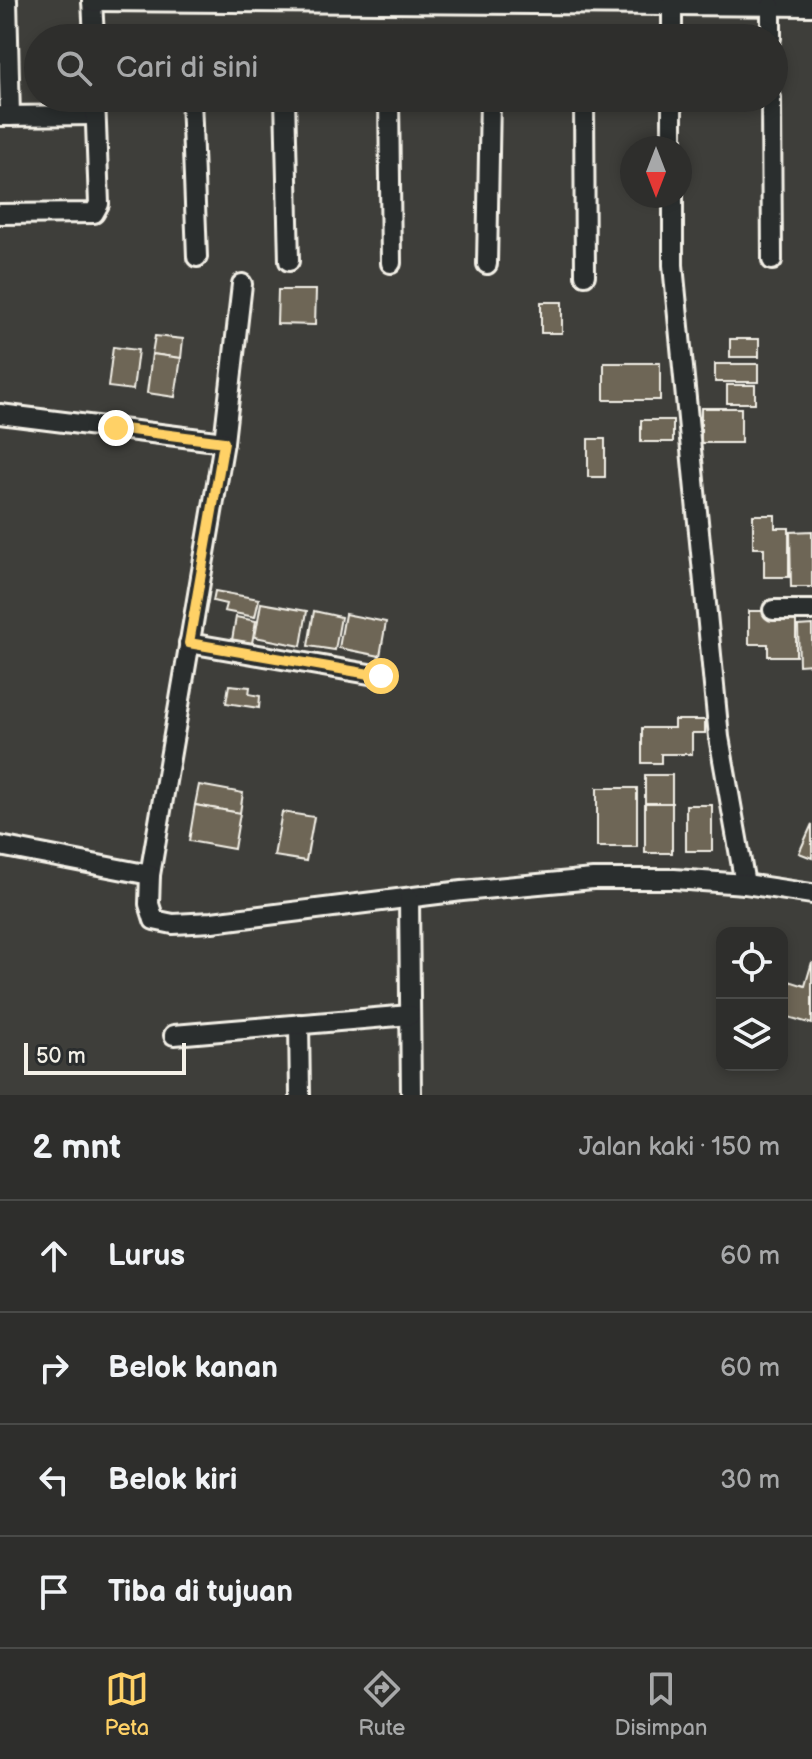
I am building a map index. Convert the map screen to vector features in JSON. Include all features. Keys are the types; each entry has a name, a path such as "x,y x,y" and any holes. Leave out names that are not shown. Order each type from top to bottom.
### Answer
{"street":[{"path":"7,0 5,116 45,112"},
{"path":"93,24 92,0 812,6"},
{"path":"672,3 672,24"},
{"path":"771,6 771,24"},
{"path":"0,214 94,213 99,204 95,112"},
{"path":"192,112 197,257"},
{"path":"285,112 289,261"},
{"path":"389,112 391,263"},
{"path":"487,264 490,112"},
{"path":"584,112 585,275"},
{"path":"672,112 672,136"},
{"path":"771,112 772,260"},
{"path":"673,208 673,265 719,737 745,884"},
{"path":"242,284 224,442 150,875 151,914 154,920 161,923 212,922 593,879 674,879 745,884 812,894"},
{"path":"0,414 224,442"},
{"path":"773,610 812,610"},
{"path":"189,643 381,676"},
{"path":"0,846 150,875"},
{"path":"409,898 411,1095"},
{"path":"174,1035 410,1015"},
{"path":"299,1024 300,1095"}],"building":[{"path":"278,290 316,290 315,325 277,324"},
{"path":"541,302 562,302 562,333 541,333"},
{"path":"155,336 183,339 181,358 152,354"},
{"path":"730,339 759,339 759,357 730,357"},
{"path":"113,347 138,350 133,390 108,387"},
{"path":"152,354 181,358 175,397 147,393"},
{"path":"604,363 660,363 660,400 604,400"},
{"path":"715,364 758,364 758,382 715,382"},
{"path":"727,385 755,385 755,403 727,403"},
{"path":"701,408 741,408 741,443 701,443"},
{"path":"641,420 673,420 673,442 641,442"},
{"path":"588,439 605,439 605,477 588,477"},
{"path":"753,515 775,515 775,528 789,528 789,577 764,577 764,548 753,548"},
{"path":"812,531 812,587 791,587 790,532"},
{"path":"215,591 259,599 255,617 224,611 226,604 213,601"},
{"path":"261,603 307,611 301,646 255,637"},
{"path":"314,611 341,617 335,650 308,646"},
{"path":"749,611 796,611 796,656 768,656 768,644 749,644"},
{"path":"345,614 386,622 380,656 339,648"},
{"path":"236,617 256,621 252,643 232,640"},
{"path":"812,625 812,664 799,665 798,626"},
{"path":"229,685 250,687 249,694 260,696 259,708 226,703"},
{"path":"674,720 705,720 705,733 692,733 692,754 661,754 661,763 642,763 642,728 674,728"},
{"path":"645,775 672,775 672,803 645,803"},
{"path":"199,785 243,793 240,813 195,805"},
{"path":"597,788 637,788 637,847 597,847"},
{"path":"645,803 672,803 672,853 645,853"},
{"path":"195,805 240,813 234,849 189,841"},
{"path":"686,805 712,805 712,851 686,851"},
{"path":"282,812 314,817 306,861 274,856"},
{"path":"812,824 812,858 799,853"},
{"path":"812,962 812,1024 788,1017 788,981 805,986"}],"route":[{"path":"116,428 224,442 189,643 381,676"}]}
